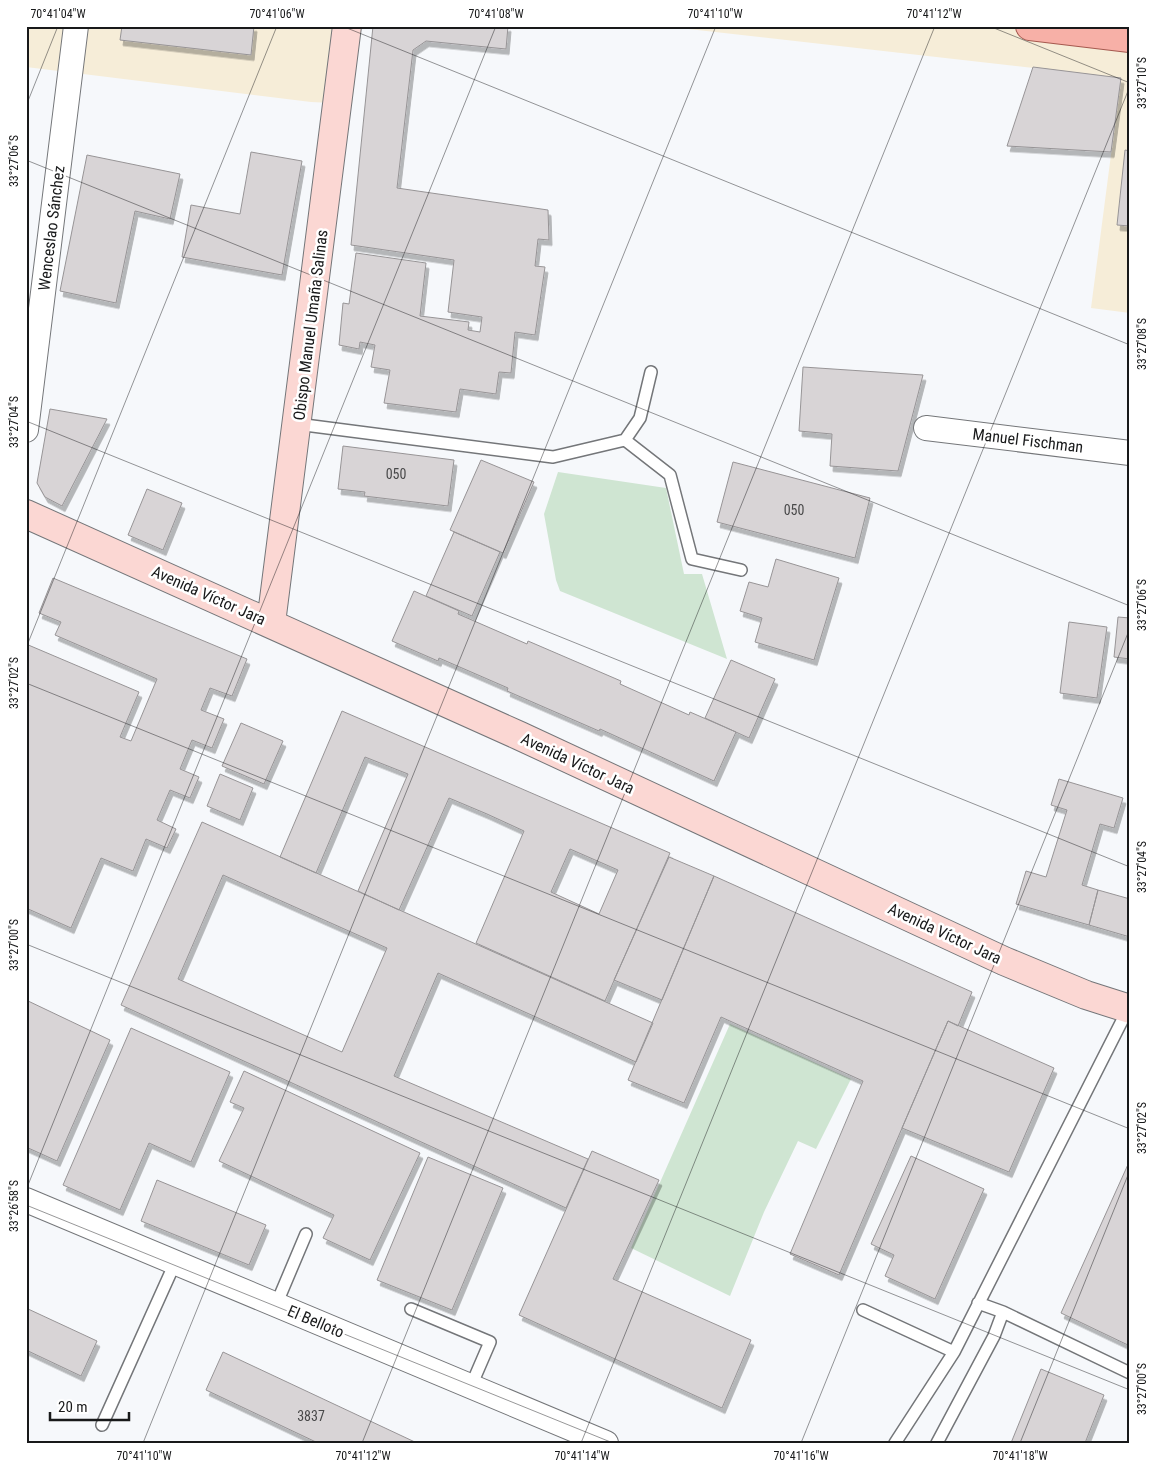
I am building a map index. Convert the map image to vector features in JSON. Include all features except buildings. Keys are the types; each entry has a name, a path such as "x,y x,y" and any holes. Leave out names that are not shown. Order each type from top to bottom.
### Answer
{"main road":[{"name":"Obispo Manuel Umaña Salinas","path":"271,623 347,26"},
{"path":"1030,26 1130,38"},
{"name":"Avenida Víctor Jara","path":"26,514 520,736 1004,961 1086,995 1129,1009"}],"street":[{"name":"Wenceslao Sánchez","path":"26,430 76,26"},
{"name":"Manuel Fischman","path":"926,428 1130,453"},
{"name":"El Belloto","path":"26,1200 606,1443"}],"lane":[{"path":"297,424 553,457 625,440 640,418 651,372"},
{"path":"625,440 670,475 692,559 741,570"},
{"path":"895,1443 954,1352 1129,1009"},
{"path":"276,1305 306,1234"},
{"path":"102,1425 175,1263"},
{"path":"978,1303 1003,1312 1130,1373"},
{"path":"411,1309 490,1342 471,1386"},
{"path":"863,1310 954,1352"},
{"path":"937,1443 994,1336 1003,1312"}],"shaded area":[{"path":"26,26 361,26 352,104 311,102 26,67"},
{"path":"662,26 1130,26 1130,313 1091,308 1121,78"}],"green space":[{"path":"558,472 666,488 684,574 702,574 727,659 560,591 556,580 544,514"},
{"path":"730,1024 851,1079 816,1149 798,1141 764,1212 730,1296 631,1248"}]}
